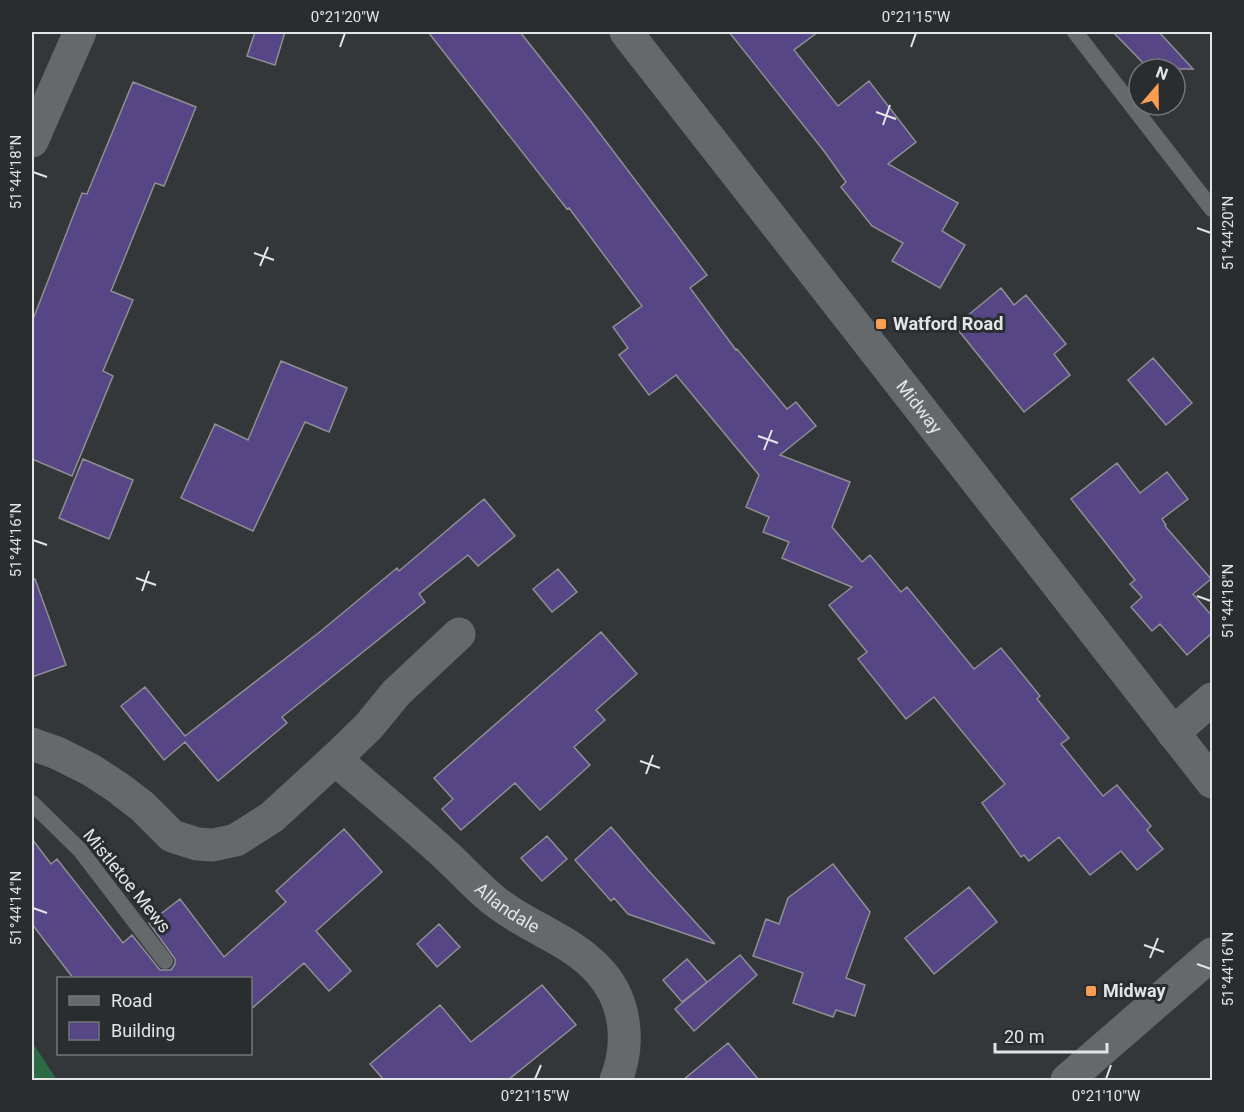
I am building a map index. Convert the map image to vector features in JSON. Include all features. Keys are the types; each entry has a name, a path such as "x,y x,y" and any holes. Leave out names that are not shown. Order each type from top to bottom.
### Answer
{"street":[{"path":"32,141 80,32"},
{"name":"Midway","path":"626,32 1212,782"},
{"path":"32,744 57,753 91,770 142,806 172,836 196,844 213,845 236,840 272,817 335,759 369,726 396,693 459,634"},
{"path":"1173,732 1212,699"},
{"name":"Allandale","path":"335,759 495,902 582,956 602,974 617,1000 624,1021 625,1044 622,1065 616,1080"},
{"path":"1067,1080 1212,954"}],"lane":[{"path":"1075,32 1212,209"},
{"name":"Mistletoe Mews","path":"32,802 80,850 165,961"}],"green space":[{"path":"32,1042 57,1080 32,1080"}],"building":[{"path":"255,32 285,32 275,65 247,56"},
{"path":"428,32 520,32 707,275 690,288 736,350 787,409 796,402 816,426 780,455 850,482 832,527 862,562 870,555 901,592 907,587 974,669 1001,648 1040,696 1037,699 1069,738 1061,744 1103,796 1117,785 1151,826 1147,830 1163,849 1137,870 1121,851 1090,875 1059,837 1029,861 1024,855 1021,857 982,803 1005,784 934,697 906,719 858,659 867,652 829,605 852,587 782,558 789,542 763,532 769,517 746,507 759,475 676,375 649,395 619,355 628,348 613,327 642,306 569,208 567,209"},
{"path":"729,32 818,32 794,50 838,106 869,81 916,142 888,164 958,203 942,231 965,245 940,288 892,261 903,243 872,226 841,187 846,182 824,151"},
{"path":"1113,32 1159,32 1182,57 1137,57"},
{"path":"133,82 196,107 164,186 155,183 111,291 133,300 103,371 113,376 72,476 32,459 32,322 82,193 87,194"},
{"path":"1001,288 1014,305 1026,295 1066,344 1054,354 1070,375 1024,412 955,326"},
{"path":"1153,358 1192,403 1166,425 1128,380"},
{"path":"281,361 347,388 329,432 305,422 253,531 181,498 215,424 248,440"},
{"path":"83,459 133,480 109,539 59,518"},
{"path":"1117,463 1140,493 1167,472 1188,499 1162,519 1165,526 1211,579 1193,594 1212,616 1212,633 1187,655 1160,624 1152,631 1131,607 1142,597 1130,584 1135,580 1071,499"},
{"path":"484,499 515,536 478,566 468,555 419,594 425,602 282,717 287,723 218,781 185,742 164,760 121,706 145,687 185,736 321,631 397,568 399,571"},
{"path":"558,569 577,592 552,612 533,589"},
{"path":"35,579 66,665 32,677 32,580"},
{"path":"601,632 637,674 596,710 605,720 574,747 590,765 540,810 515,783 461,830 442,809 453,799 434,778"},
{"path":"611,827 715,944 628,914 614,898 611,901 575,860"},
{"path":"344,829 382,872 316,931 351,971 329,991 304,963 252,1008 252,977 72,977 32,924 32,839 51,864 57,859 123,943 132,935 160,970 171,970 175,959 149,923 180,899 224,957 286,902 276,891"},
{"path":"547,836 567,859 542,881 521,858"},
{"path":"833,864 870,912 846,978 865,985 855,1016 836,1010 833,1017 793,1003 803,973 753,956 766,919 779,924 788,898"},
{"path":"969,887 997,922 934,974 905,938"},
{"path":"439,924 460,947 437,967 417,944"},
{"path":"740,955 757,975 694,1031 675,1009"},
{"path":"687,959 707,982 682,1002 663,980"},
{"path":"542,985 576,1025 508,1080 384,1080 370,1064 440,1005 471,1042"},
{"path":"728,1043 759,1080 683,1080"}],"place":[{"name":"Watford Road","path":"881,324"},
{"name":"Midway","path":"1091,991"}]}
